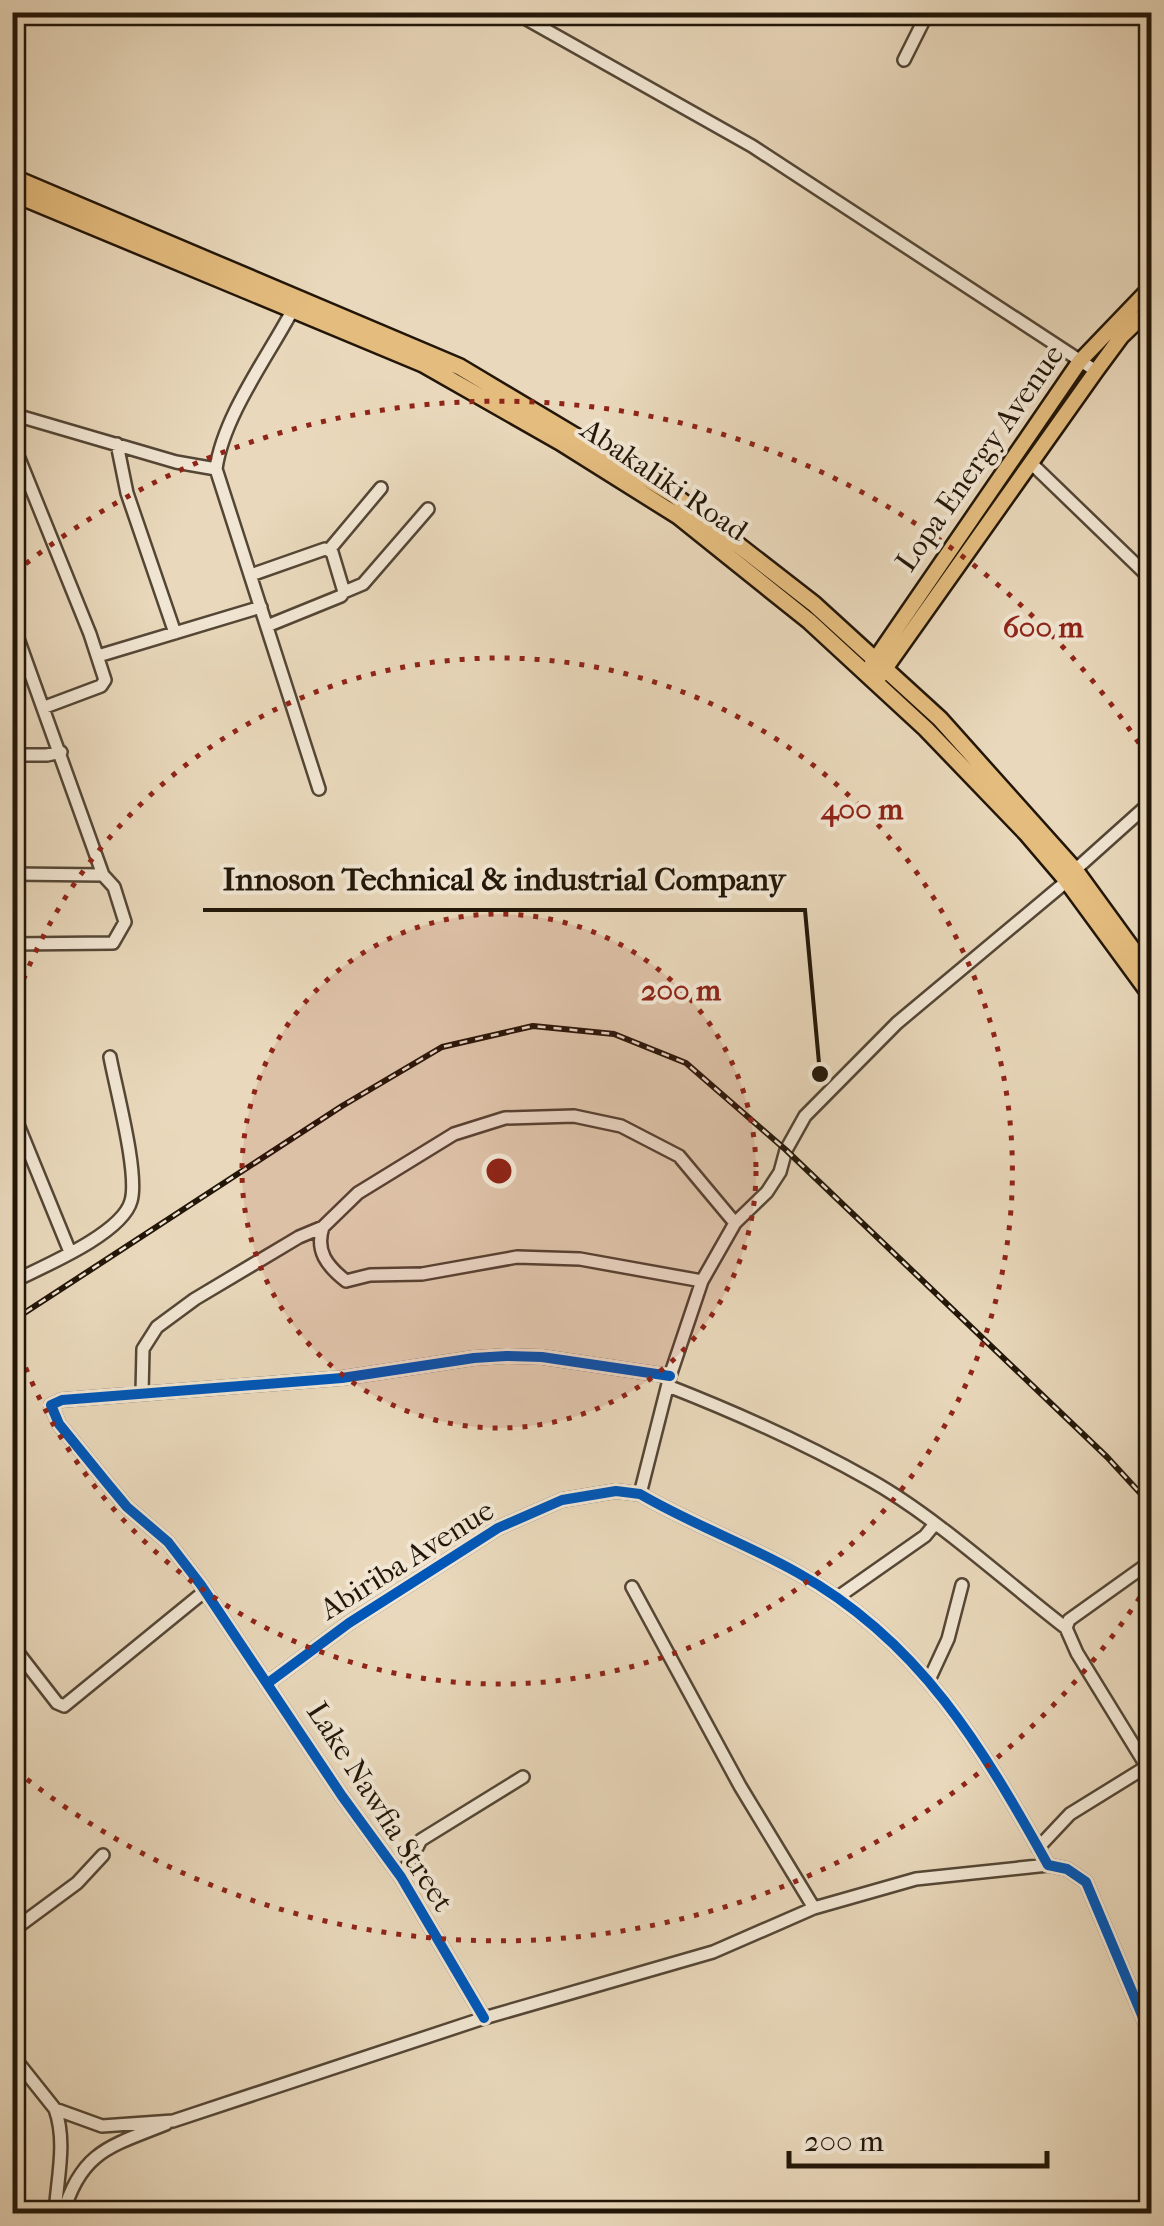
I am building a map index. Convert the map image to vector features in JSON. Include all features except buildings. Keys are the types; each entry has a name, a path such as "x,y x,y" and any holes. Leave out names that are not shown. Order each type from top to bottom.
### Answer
{"highway":[{"name":"Abakaliki Road","path":"12,177 272,290 414,346 480,378 674,496 814,604 990,795 1071,875 1152,976"},
{"name":"Abakaliki Road","path":"12,193 423,364 678,516 877,670"},
{"name":"Abakaliki Road","path":"1071,875 1152,997"}],"main road":[{"name":"Lopa Energy Avenue","path":"877,670 1080,361 1152,286"},
{"name":"Lopa Energy Avenue","path":"877,670 1032,464 1121,337 1152,307"}],"street":[{"path":"514,12 752,146 1096,371"},
{"path":"904,60 928,12"},
{"path":"292,311 232,420 219,448 216,470 320,789"},
{"path":"12,414 216,470"},
{"path":"12,441 98,656 104,684 44,707"},
{"path":"117,444 127,493 175,633"},
{"path":"1032,464 1152,580"},
{"path":"251,576 329,550 381,488"},
{"path":"267,626 337,599 363,584 428,510"},
{"path":"329,550 344,592"},
{"path":"98,656 261,607"},
{"path":"12,622 103,875 114,886 125,922 113,943 12,944"},
{"path":"12,755 61,752"},
{"path":"640,1494 669,1381 702,1281 735,1223 773,1182 805,1116 897,1023 1152,801"},
{"path":"12,874 103,875"},
{"path":"12,1282 106,1230 131,1205 134,1184 110,1058"},
{"path":"12,1110 70,1252"},
{"path":"735,1223 679,1156 621,1126 560,1116 505,1118 454,1134 358,1192 323,1227 299,1237 195,1299 158,1327 143,1350 142,1394 342,1378 474,1358 542,1357 669,1381 742,1415 870,1480 1066,1628 1076,1653 1149,1771 1070,1814 1038,1848"},
{"path":"323,1227 320,1250 334,1272 346,1281 370,1275 422,1274 517,1257 580,1258 702,1281"},
{"name":"Lake Nawfia Street","path":"142,1394 62,1400 54,1402 51,1408 68,1436 127,1507 168,1542 205,1591 401,1877 484,2018"},
{"name":"Abiriba Avenue","path":"268,1682 349,1623 498,1528 562,1500 616,1491 640,1494 797,1572 838,1597 930,1680 986,1760 1048,1865 1068,1869 1086,1882 1152,2039"},
{"path":"838,1597 934,1526"},
{"path":"1066,1628 1069,1620 1146,1564 1152,1566"},
{"path":"930,1680 948,1639 962,1585"},
{"path":"632,1588 740,1786 814,1908"},
{"path":"12,1645 61,1706 205,1591"},
{"path":"401,1877 421,1840 523,1777"},
{"path":"12,1931 77,1884 103,1854"},
{"path":"63,2214 69,2191 92,2157 126,2138 173,2121 484,2018 713,1952 814,1908 916,1879 1048,1865"},
{"path":"12,2054 55,2110 61,2146 54,2214"},
{"path":"55,2110 102,2126 173,2121"}],"railway":[{"path":"12,1321 342,1106 442,1047 533,1026 614,1034 686,1063 786,1150 1107,1457 1152,1506"}],"cycle path":[{"path":"484,2018 401,1877 201,1585 168,1542 127,1507 59,1424 51,1405 62,1400 342,1378 506,1356 542,1357 670,1376"},
{"path":"268,1683 349,1623 498,1528 562,1500 616,1491 640,1494 798,1573 841,1600 913,1664 972,1739 1048,1865 1067,1869 1086,1882 1152,2039"}],"place":[{"name":"Innoson Technical & industrial Company","path":"820,1074"}]}
